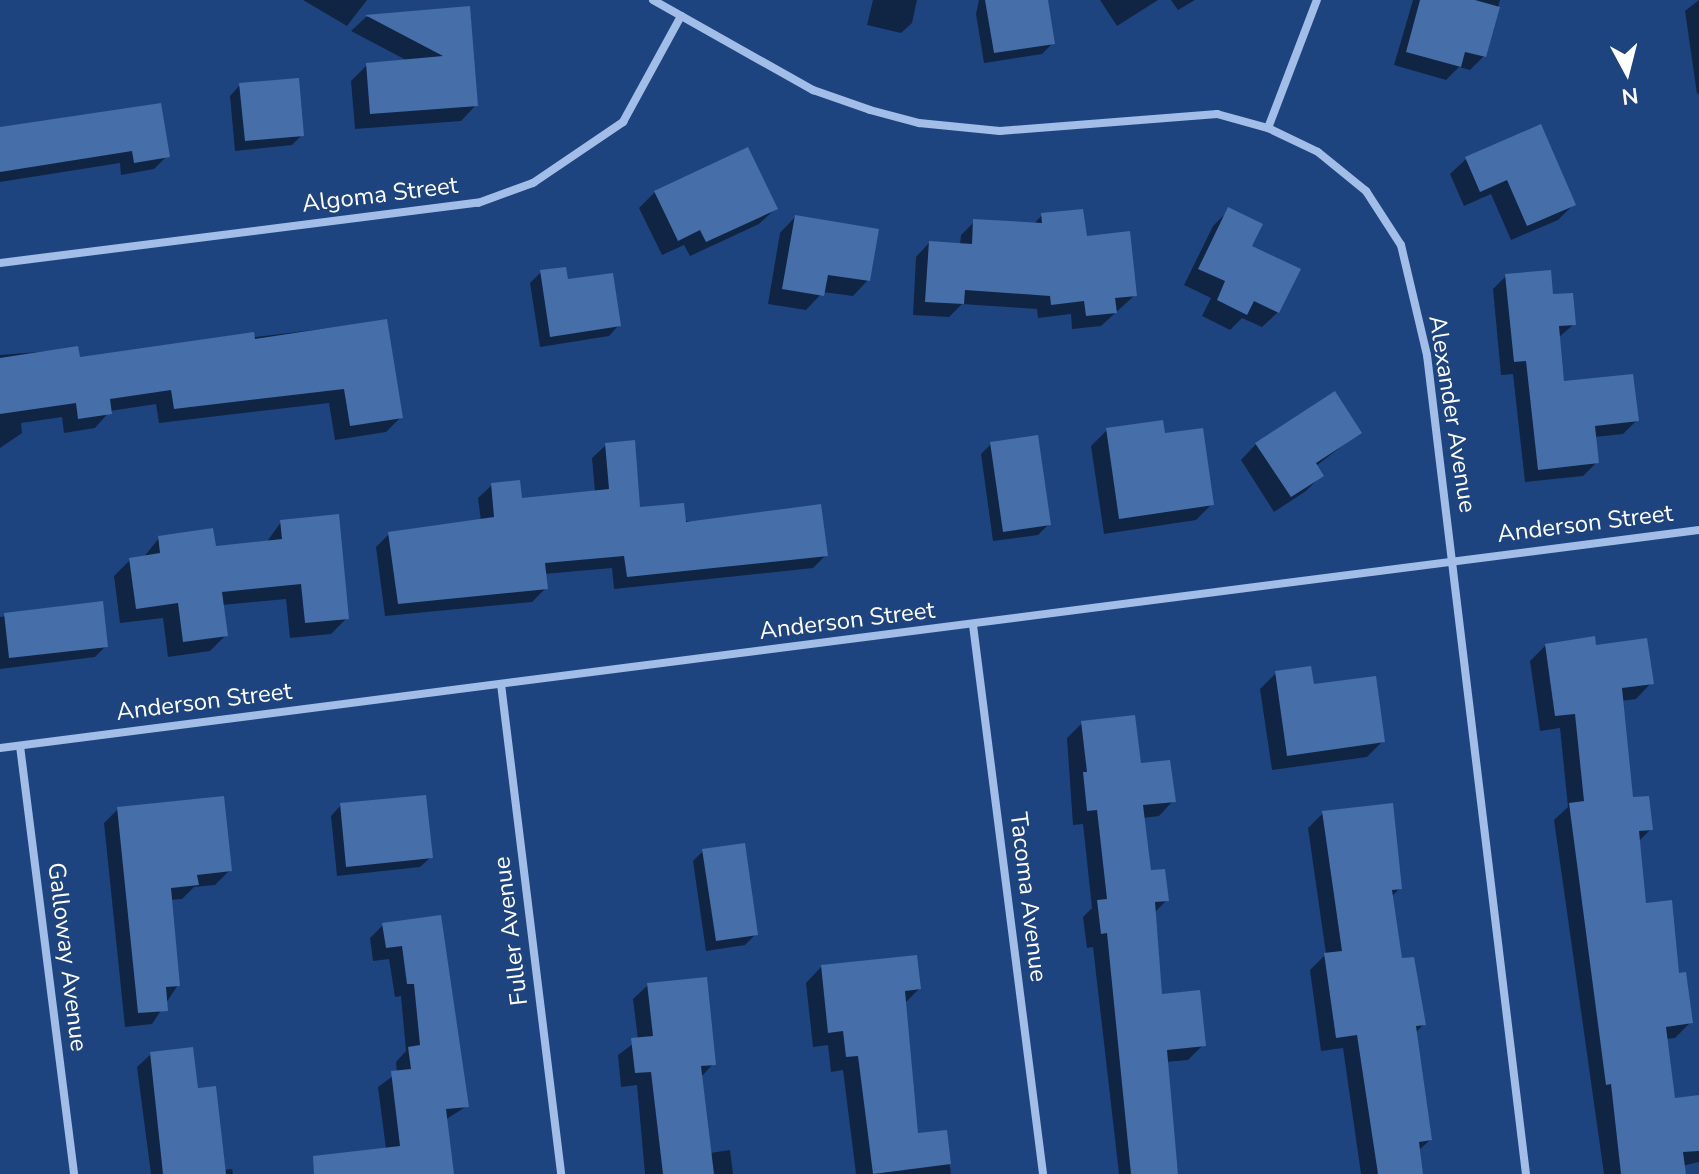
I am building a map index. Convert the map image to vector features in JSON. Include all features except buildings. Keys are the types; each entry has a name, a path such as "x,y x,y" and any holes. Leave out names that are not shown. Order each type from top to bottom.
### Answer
{"street":[{"name":"Alexander Avenue","path":"653,0 813,90 919,123 1000,131 1187,113 1217,114 1268,128 1318,152 1366,191 1401,245 1427,355 1526,1174"},
{"path":"1268,128 1317,0"},
{"name":"Algoma Street","path":"0,263 478,203 533,183 575,160 623,122 681,16"},
{"name":"Anderson Street","path":"0,748 1699,530"},
{"name":"Tacoma Avenue","path":"973,625 1043,1174"},
{"name":"Fuller Avenue","path":"501,684 561,1174"},
{"name":"Galloway Avenue","path":"20,746 74,1174"}]}
